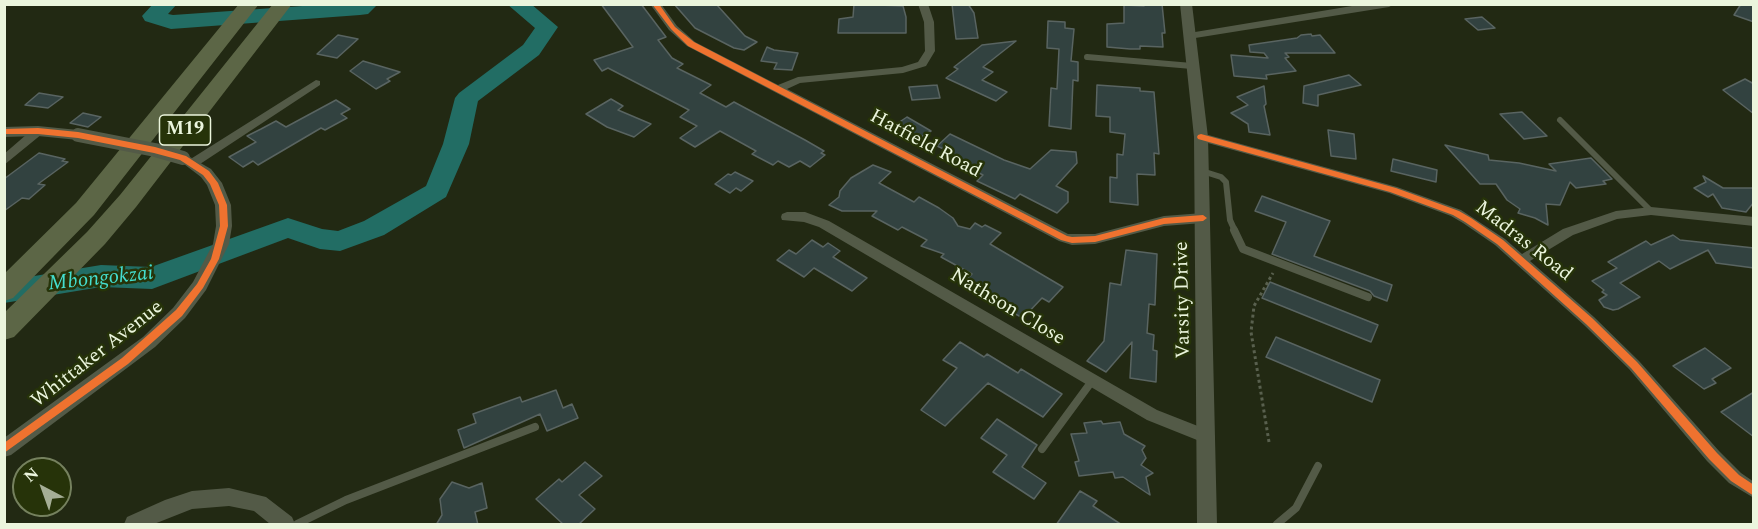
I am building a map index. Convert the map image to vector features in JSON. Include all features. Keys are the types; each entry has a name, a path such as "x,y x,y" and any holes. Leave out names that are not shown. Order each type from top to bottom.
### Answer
{"highway":[{"name":"M19","path":"4,330 96,238 155,170 277,11"},
{"name":"M19","path":"4,291 85,209 241,14"}],"street":[{"name":"Hatfield Road","path":"655,4 673,28 691,44 1064,238 1095,239 1164,221 1203,218"},
{"path":"779,89 798,80 892,72 922,63 930,51 929,22 923,4"},
{"name":"Varsity Drive","path":"1186,4 1201,137 1208,525"},
{"path":"1189,36 1304,15 1389,4"},
{"path":"4,132 38,131 78,135 155,150 188,161 316,83"},
{"path":"4,161 38,131"},
{"name":"Madras Road","path":"1201,137 1393,190 1456,213 1485,231 1564,298 1634,365 1713,456 1735,478 1754,491"},
{"name":"Whittaker Avenue","path":"4,449 149,342 191,299 218,252 224,226 220,196 206,173 188,161"},
{"path":"1520,261 1568,232 1616,215 1651,211 1754,222"},
{"name":"Nathson Close","path":"787,217 805,217 834,230 1152,415 1207,437"},
{"path":"134,525 177,504 220,497 245,499 259,503 285,525"}],"lane":[{"path":"1087,57 1192,66"},
{"path":"1560,120 1651,211"},
{"path":"1202,171 1221,177 1226,182 1230,220 1241,247 1368,297"},
{"path":"1042,448 1092,381"},
{"path":"297,525 346,500 535,427"},
{"path":"1277,525 1296,508 1318,466"}],"path":[{"path":"1269,442 1251,332 1254,306 1279,263"}],"building":[{"path":"601,4 641,4 666,37 658,40 672,58 683,64 677,68 711,85 700,93 726,107 734,102 824,151 821,153 825,155 810,167 800,161 789,167 778,161 773,165 752,154 756,151 720,131 695,147 680,138 697,126 680,117 689,110 608,68 602,71 594,60 633,47"},
{"path":"674,4 716,4 745,36 757,42 744,50 734,48 695,28"},
{"path":"854,4 903,6 906,33 838,33 839,19 853,17"},
{"path":"952,4 968,4 974,13 978,38 956,39"},
{"path":"1144,4 1162,4 1165,33 1162,33 1163,47 1140,46 1140,49 1130,49 1107,47 1107,24 1124,23 1124,5 1144,6"},
{"path":"1741,4 1754,4 1754,22 1734,15"},
{"path":"1482,17 1495,28 1478,30 1465,19"},
{"path":"1048,21 1065,22 1065,28 1074,29 1071,61 1078,62 1078,81 1073,80 1071,129 1049,126 1051,88 1057,89 1059,49 1047,48"},
{"path":"1311,34 1312,36 1320,35 1335,53 1285,53 1289,57 1285,58 1296,71 1266,75 1267,79 1234,76 1231,55 1268,58 1264,53 1250,52 1249,45"},
{"path":"338,35 358,39 337,58 317,54"},
{"path":"1016,41 983,67 993,72 982,80 1007,92 996,101 946,78 958,69 954,67 982,45"},
{"path":"767,47 798,53 792,70 774,69 777,63 761,61"},
{"path":"363,61 400,72 387,79 390,81 376,89 350,71"},
{"path":"1349,75 1361,85 1318,95 1318,106 1303,103 1304,86"},
{"path":"1745,79 1754,84 1754,114 1723,90"},
{"path":"937,85 940,98 912,100 909,87"},
{"path":"1097,85 1140,88 1140,91 1154,92 1159,154 1154,153 1155,175 1137,174 1138,205 1110,202 1110,177 1117,178 1117,154 1123,155 1125,134 1110,132 1110,117 1096,116"},
{"path":"1264,86 1266,104 1264,106 1270,135 1249,132 1248,124 1231,113 1248,105 1237,97"},
{"path":"39,93 63,97 48,108 25,105"},
{"path":"611,99 623,106 618,110 651,124 634,137 607,127 586,114"},
{"path":"336,100 350,109 341,114 347,118 325,130 321,128 258,165 253,161 243,167 229,157 256,142 247,136 276,121 286,127"},
{"path":"1522,112 1547,136 1524,139 1500,114"},
{"path":"83,113 101,117 88,127 70,123"},
{"path":"907,117 931,131 918,139 895,125"},
{"path":"1328,130 1354,134 1356,159 1331,156"},
{"path":"950,134 1004,160 1030,169 1051,150 1076,152 1077,163 1056,186 1068,192 1068,202 1057,213 1020,194 1015,199 977,181 983,175 944,155 948,151 937,146"},
{"path":"1445,145 1488,155 1489,160 1519,163 1556,171 1549,164 1591,158 1612,179 1603,181 1606,184 1576,188 1570,182 1560,205 1546,204 1548,225 1518,213 1520,209 1507,200 1496,184 1480,184"},
{"path":"39,153 65,159 62,161 68,162 38,184 45,185 29,199 22,198 4,211 4,179"},
{"path":"1393,159 1437,170 1436,182 1391,171"},
{"path":"873,165 891,172 879,183 914,202 919,197 953,218 958,226 970,229 975,223 1001,233 990,244 1063,287 1049,302 1042,298 1023,318 961,285 972,274 941,257 944,254 921,246 927,240 902,227 898,230 872,216 877,211 842,211 829,205 839,197 840,191 851,178"},
{"path":"735,172 753,181 741,191 736,188 730,193 715,184 728,174"},
{"path":"1703,176 1723,188 1754,188 1754,202 1746,212 1722,208 1713,194 1708,197 1694,188 1706,182"},
{"path":"1262,196 1330,221 1314,256 1392,285 1387,301 1374,296 1370,291 1272,254 1286,222 1255,211"},
{"path":"1673,235 1680,240 1754,248 1754,268 1716,263 1708,250 1670,269 1659,261 1620,283 1640,297 1618,309 1604,307 1599,300 1607,295 1592,281 1617,268 1608,262 1646,241 1651,245"},
{"path":"812,240 823,247 828,243 840,251 833,257 867,278 852,291 814,268 804,277 777,260 789,250 796,254"},
{"path":"1126,250 1157,254 1155,305 1149,304 1147,333 1154,335 1153,350 1157,351 1156,382 1130,378 1132,342 1106,372 1087,361 1104,341 1110,283 1121,285"},
{"path":"1270,282 1378,325 1371,342 1262,298"},
{"path":"1276,337 1380,380 1372,402 1266,357"},
{"path":"960,342 984,357 987,354 1018,373 1021,369 1062,394 1043,417 988,383 945,426 921,410 957,368 943,360"},
{"path":"1705,348 1731,368 1712,379 1716,383 1704,389 1673,366"},
{"path":"556,390 563,408 572,404 578,418 547,431 540,414 464,448 458,430 476,423 473,414 520,397 522,402"},
{"path":"1754,392 1754,437 1721,412"},
{"path":"997,419 1037,445 1022,467 1046,483 1034,499 993,472 1007,455 981,438"},
{"path":"1101,421 1103,424 1120,422 1124,434 1145,446 1142,450 1146,458 1141,465 1153,473 1146,477 1150,495 1123,477 1115,478 1113,472 1079,476 1075,462 1079,461 1071,434 1087,433 1084,423"},
{"path":"585,462 602,476 579,495 595,509 578,525 564,525 536,499 559,479 562,482"},
{"path":"452,482 469,488 482,483 487,508 475,512 478,525 436,525 442,515 440,499"},
{"path":"1080,491 1097,501 1093,506 1122,525 1056,525"}],"waterway":[{"name":"Mbongokzai","path":"167,4 153,16 171,22 360,9 368,4"},
{"name":"Mbongokzai","path":"4,292 101,276 152,278 288,228 320,239 340,241 374,228 437,191 456,144 467,98 531,50 547,27 517,4"}],"cycle path":[{"path":"655,4 673,28 691,44 1064,238 1095,239 1164,221 1203,218"},
{"path":"4,132 38,131 78,135 155,150 183,158 206,173 214,183 223,205 224,226 215,259 200,286 179,313 125,361 4,449"},
{"path":"1201,137 1393,190 1456,213 1468,220 1500,242 1589,321 1634,365 1713,456 1735,478 1754,491"}]}
